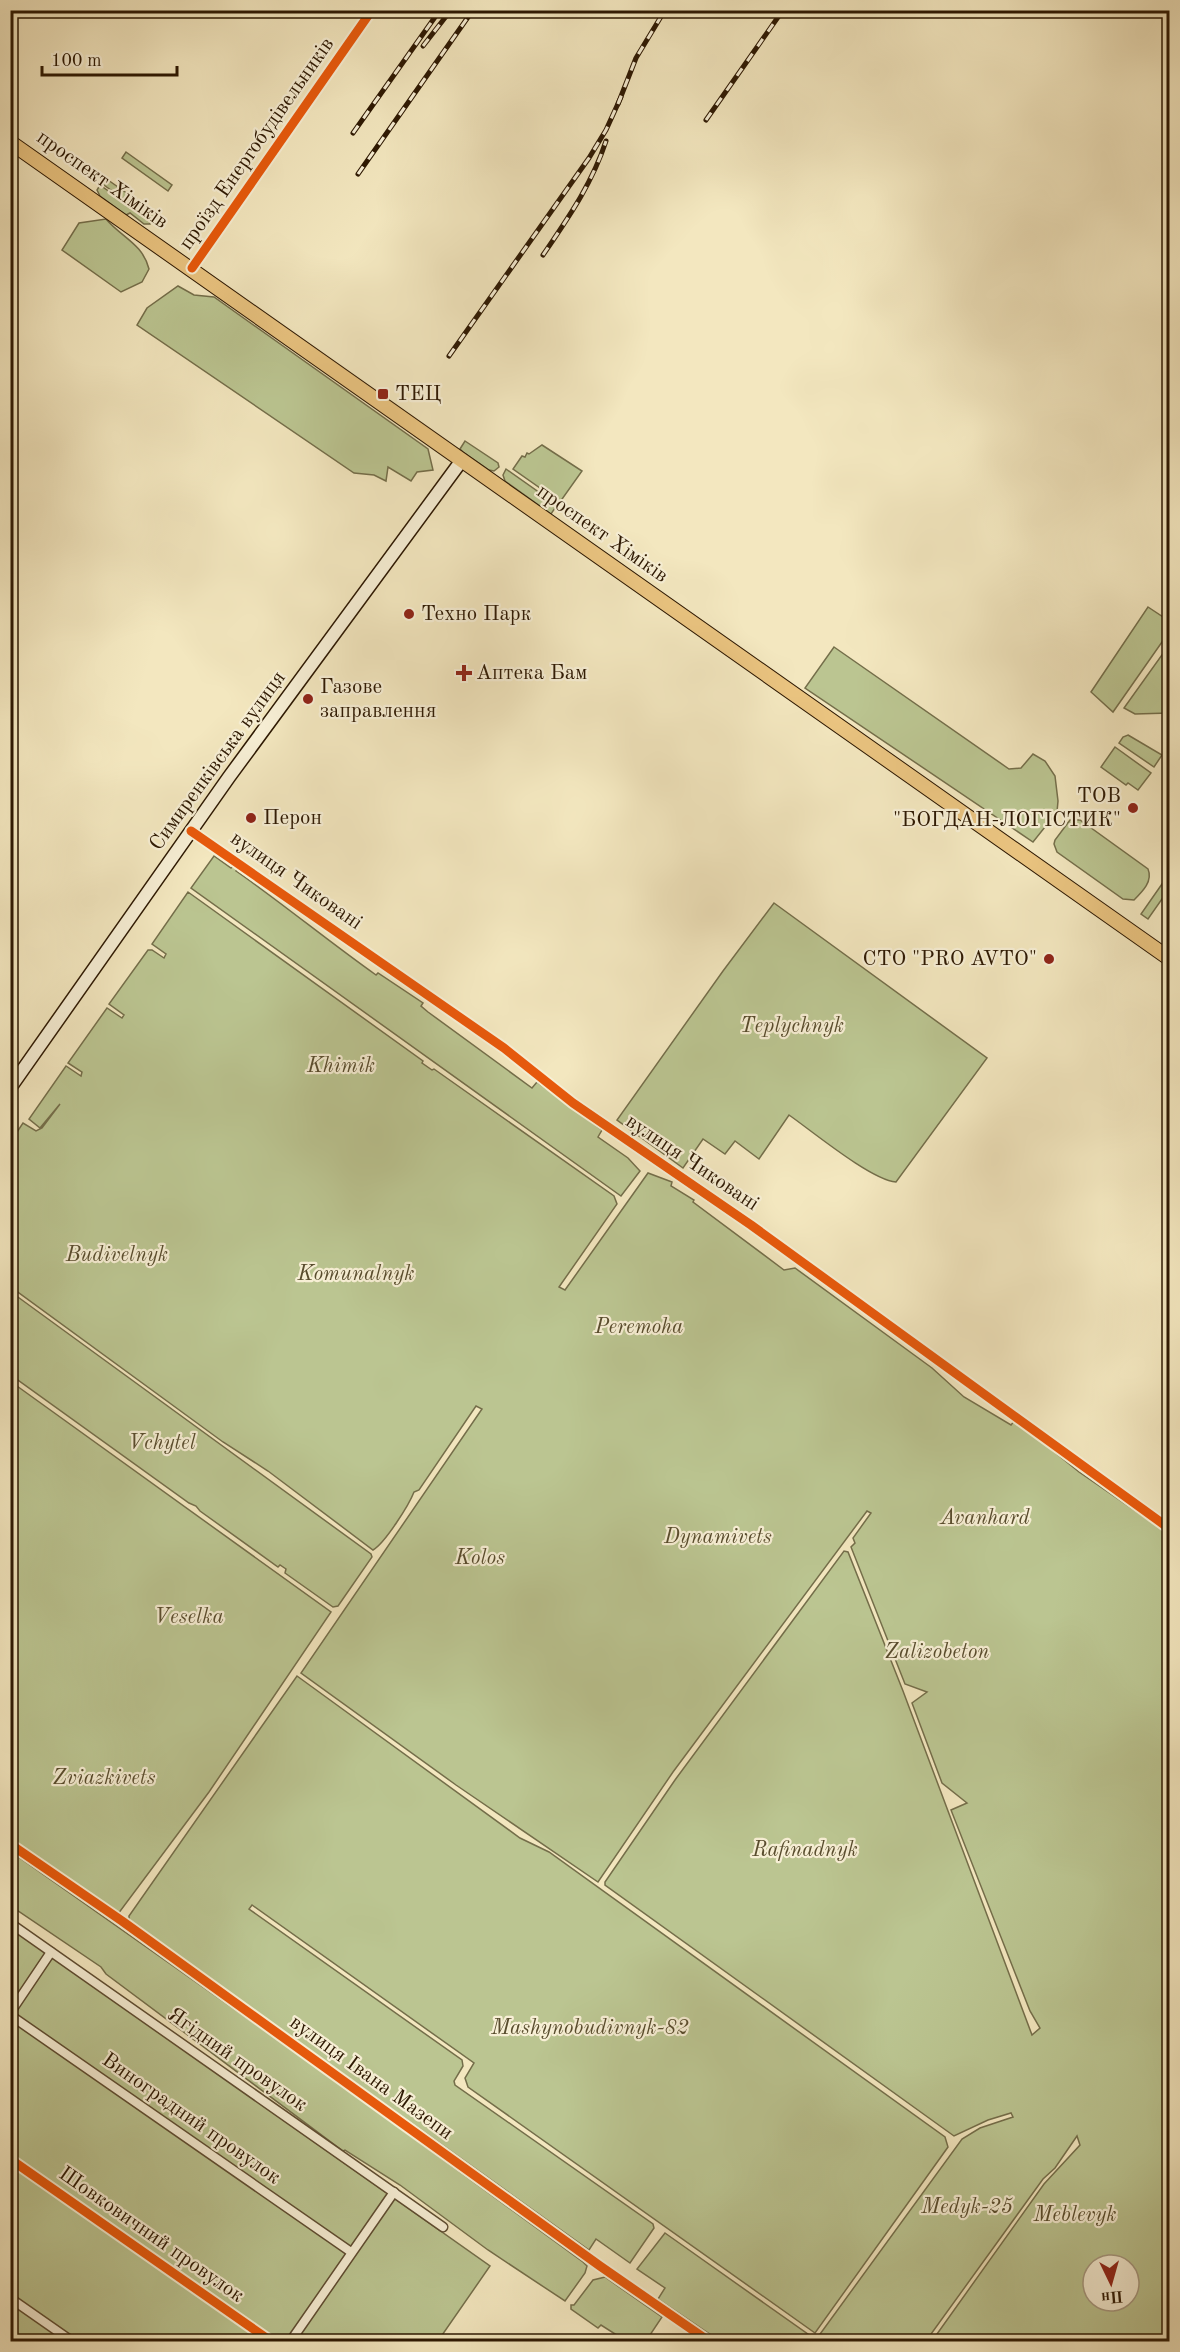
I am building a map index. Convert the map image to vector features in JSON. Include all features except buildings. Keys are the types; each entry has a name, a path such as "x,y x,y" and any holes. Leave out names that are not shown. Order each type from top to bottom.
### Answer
{"main road":[{"name":"проспект Хіміків","path":"10,142 1170,959"},
{"name":"Симиренківська вулиця","path":"10,1088 191,831 462,460"}],"street":[{"name":"проїзд Енергобудівельників","path":"192,268 372,10"},
{"name":"вулиця Чиковані","path":"191,831 504,1048 573,1103 751,1226 1170,1529"},
{"name":"вулиця Івана Мазепи","path":"10,1844 122,1921 600,2266 710,2342"},
{"name":"Ягідний провулок","path":"10,1923 443,2227"},
{"path":"10,2014 51,1952"},
{"name":"Виноградний провулок","path":"10,2014 351,2252"},
{"name":"Шовковичний провулок","path":"10,2159 272,2342"},
{"path":"290,2342 394,2193"},
{"path":"10,2298 73,2342"}],"green space":[{"path":"126,152 172,185 168,191 122,158"},
{"path":"108,180 158,215 160,225 101,183"},
{"path":"100,185 150,221 150,224 144,224 130,213 126,215 100,196 97,190"},
{"path":"106,219 137,247 149,269 142,282 121,292 62,250 79,223"},
{"path":"178,286 194,295 214,297 428,449 433,470 417,472 411,481 388,467 386,481 374,475 354,473 137,325 147,308"},
{"path":"465,441 498,463 499,467 494,471 489,470 463,452 460,449"},
{"path":"542,445 582,471 560,502 513,469 522,456 525,457 527,453 529,454"},
{"path":"506,469 557,505 551,514 505,481 503,475"},
{"path":"1148,607 1169,621 1169,632 1113,712 1091,692"},
{"path":"1169,645 1169,713 1135,714 1124,708"},
{"path":"834,647 1009,769 1021,768 1033,754 1045,761 1055,776 1057,812 1033,842 805,688"},
{"path":"1128,735 1162,755 1154,767 1119,743 1123,737"},
{"path":"1115,747 1151,773 1138,790 1128,783 1126,785 1101,767"},
{"path":"1070,820 1080,820 1148,869 1148,882 1134,900 1123,899 1057,852 1055,840"},
{"name":"Khimik","path":"214,856 231,868 233,866 238,869 236,871 376,975 378,973 423,1003 421,1006 428,1012 532,1088 537,1082 602,1130 598,1137 628,1158 640,1171 621,1196 191,888"},
{"path":"1169,874 1169,889 1148,919 1141,914"},
{"path":"188,892 423,1061 422,1063 434,1069 614,1196 617,1204 559,1287 565,1290 648,1173 672,1182 671,1186 694,1200 693,1202 784,1270 795,1268 932,1368 964,1397 1011,1425 1015,1420 1079,1472 1169,1534 1169,2341 932,2341 1044,2184 1080,2145 1077,2136 1055,2168 1043,2179 926,2341 815,2341 962,2139 980,2128 1013,2117 1011,2113 988,2120 954,2136 605,1885 675,1780 844,1551 848,1552 903,1691 1032,2035 1040,2028 1030,2011 951,1810 967,1803 942,1783 912,1703 927,1692 905,1684 851,1547 855,1543 853,1538 871,1513 867,1511 673,1772 598,1882 456,1785 301,1673 482,1409 476,1406 419,1490 414,1492 390,1532 373,1550 268,1471 223,1442 11,1287 11,1141 23,1123 36,1131 42,1128 60,1104 40,1128 29,1119 66,1066 81,1076 82,1072 68,1063 107,1008 122,1018 124,1015 109,1004 148,950 164,958 166,954 152,944"},
{"name":"Teplychnyk","path":"774,903 987,1058 896,1182 872,1173 857,1164 789,1115 759,1159 735,1141 725,1154 703,1139 683,1168 617,1120"},
{"name":"Vchytel","path":"11,1292 371,1554 372,1557 338,1606 333,1607 285,1573 286,1569 280,1565 278,1567 11,1375"},
{"path":"10,1381 331,1612 209,1792 118,1914 11,1841"},
{"name":"Mashynobudivnyk-82","path":"297,1676 520,1838 549,1852 945,2137 948,2147 815,2333 468,2087 465,2078 474,2063 252,1905 249,1909 462,2060 463,2066 454,2081 455,2085 653,2224 654,2228 630,2263 596,2239 589,2250 129,1921 129,1916"},
{"path":"10,1851 318,2068 583,2262 587,2266 585,2273 565,2301 488,2250 400,2185 345,2150 343,2151 106,1974 101,1967 11,1906"},
{"path":"10,1927 490,2266 438,2341 11,2341"},
{"path":"665,2233 812,2337 809,2341 720,2341 658,2299 665,2288 637,2269"},
{"path":"605,2277 662,2317 646,2341 626,2341 601,2325 598,2328 571,2309 571,2305 574,2305 593,2280"}],"railway":[{"path":"353,133 440,10"},
{"path":"423,46 451,10"},
{"path":"358,174 473,10"},
{"path":"618,104 636,58 665,10"},
{"path":"706,120 783,10"},
{"path":"449,356 589,158 606,130 621,97"},
{"path":"543,255 587,186 606,141"}],"cycle path":[{"path":"192,268 372,10"},
{"path":"191,831 504,1048 573,1103 751,1225 1170,1529"},
{"path":"10,1844 122,1921 600,2266 710,2342"},
{"path":"10,2159 272,2342"}],"place":[{"name":"ТЕЦ","path":"383,394"},
{"name":"Техно Парк","path":"409,614"},
{"name":"Аптека Бам","path":"464,673"},
{"name":"Газове заправлення","path":"308,699"},
{"name":"ТОВ \"БОГДАН-ЛОГІСТИК\"","path":"1133,808"},
{"name":"Перон","path":"251,818"},
{"name":"СТО \"PRO AVTO\"","path":"1049,959"}],"park label":[{"name":"Budivelnyk","path":"117,1255"},
{"name":"Komunalnyk","path":"356,1274"},
{"name":"Peremoha","path":"639,1327"},
{"name":"Avanhard","path":"985,1518"},
{"name":"Dynamivets","path":"718,1537"},
{"name":"Kolos","path":"480,1558"},
{"name":"Veselka","path":"189,1617"},
{"name":"Zalizobeton","path":"937,1652"},
{"name":"Zviazkivets","path":"104,1778"},
{"name":"Rafinadnyk","path":"805,1850"},
{"name":"Medyk-25","path":"967,2207"},
{"name":"Meblevyk","path":"1075,2215"}]}
